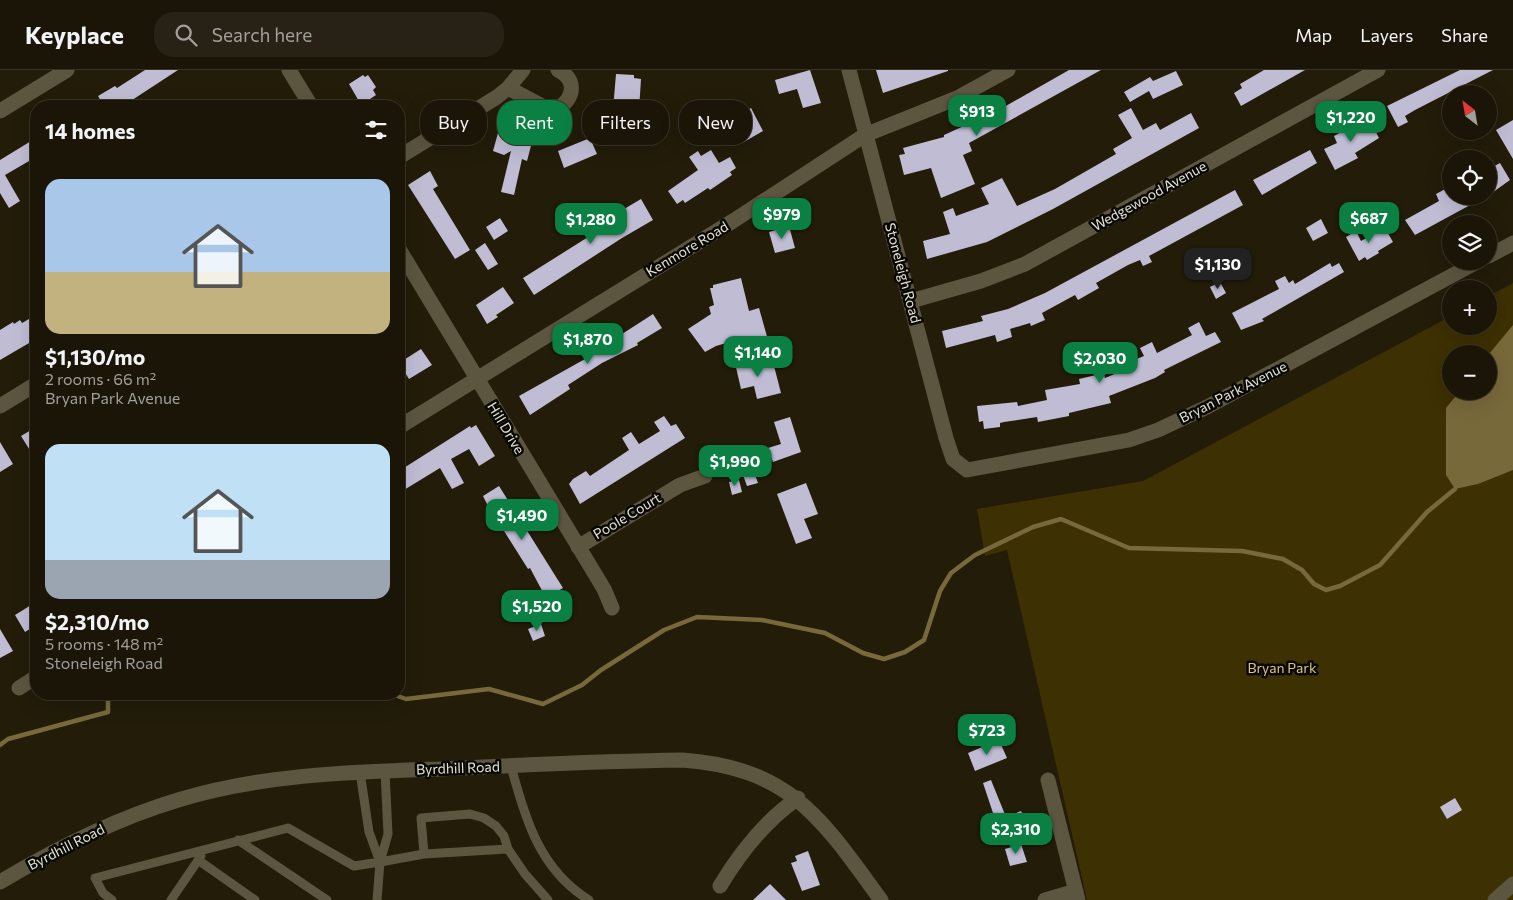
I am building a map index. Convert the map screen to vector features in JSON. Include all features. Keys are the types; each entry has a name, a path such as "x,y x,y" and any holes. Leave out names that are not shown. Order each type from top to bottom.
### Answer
{"street":[{"path":"0,112 68,70"},
{"path":"288,70 307,100"},
{"path":"405,153 508,88 523,70"},
{"path":"508,88 544,107 560,107 572,95 573,87 570,79 558,70"},
{"name":"Stoneleigh Road","path":"849,70 948,445 953,459 967,470"},
{"name":"Kenmore Road","path":"405,423 779,193 865,135 957,98 1008,70"},
{"name":"Wedgewood Avenue","path":"911,301 982,281 1024,264 1378,70"},
{"path":"1497,252 1513,243"},
{"name":"Hill Drive","path":"405,259 476,380 604,589 612,608"},
{"name":"Bryan Park Avenue","path":"967,470 1129,440 1158,430 1207,407 1462,270"},
{"path":"0,406 30,388"},
{"name":"Poole Court","path":"578,547 680,485 705,476"},
{"path":"19,688 30,680"},
{"name":"Byrdhill Road","path":"0,882 46,855 85,836 178,800 280,778 360,772 642,761 706,762 730,766 758,775 798,798 835,838 880,900"},
{"path":"1045,900 1077,896 1048,780"},
{"path":"720,886 753,840 787,806 798,798"},
{"path":"1495,900 1513,884"}],"lane":[{"path":"511,766 522,806 546,860 572,889 590,900"},
{"path":"377,900 380,862 388,834 385,771"},
{"path":"360,772 369,832 380,862"},
{"path":"424,854 421,818 470,814 484,818 496,826 504,836 508,849 525,874 548,900"},
{"path":"112,900 103,893 95,878 288,828 354,866 424,854 508,849"},
{"path":"238,840 327,900"},
{"path":"171,900 206,850"},
{"path":"198,860 254,900"}],"green space":[{"name":"Bryan Park","path":"1513,283 1513,900 1087,900 1007,550 985,556 977,509 1143,481 1442,321 1442,335 1497,335 1497,292"}],"shaded area":[{"path":"1513,325 1513,470 1478,484 1455,489 1446,475 1446,408 1453,400 1497,400 1496,345"}],"building":[{"path":"145,70 178,70 132,100 100,100 98,96 115,86 117,88"},
{"path":"810,70 821,103 803,108 797,89 779,94 775,80"},
{"path":"876,70 948,70 948,71 883,93"},
{"path":"1069,70 1101,70 969,143 972,151 963,155 975,184 941,198 931,168 904,175 899,155 905,154 903,148 944,137 944,135 997,111"},
{"path":"1264,70 1305,70 1241,106 1234,93 1242,88 1240,84"},
{"path":"1460,70 1493,70 1464,85 1442,85 1442,96 1405,116 1408,122 1398,127 1387,106"},
{"path":"1176,71 1183,85 1153,99 1149,91 1130,102 1124,92 1150,77 1153,81"},
{"path":"616,74 634,75 634,78 641,79 640,100 614,100"},
{"path":"363,75 365,77 368,75 376,87 373,90 376,95 368,100 358,100 349,84"},
{"path":"1131,108 1143,130 1156,123 1160,130 1191,113 1199,128 1053,209 987,242 927,259 923,241 950,234 943,212 953,208 956,216 989,204 981,188 1002,178 1017,206 1055,189 1116,154 1113,149 1132,138 1118,115"},
{"path":"752,110 763,131 752,137"},
{"path":"1368,117 1379,138 1355,153 1358,158 1335,170 1324,149 1337,143 1334,136"},
{"path":"1513,120 1513,159 1498,133 1498,129"},
{"path":"497,137 497,145 531,145 527,161 522,159 514,195 501,192 511,151 504,155 493,151"},
{"path":"582,141 582,145 593,145 597,154 564,168 558,151"},
{"path":"30,142 30,160 5,175 20,201 9,208 0,193 0,160"},
{"path":"711,150 719,163 730,157 736,168 730,172 732,175 710,190 708,188 685,203 683,200 677,204 668,191 698,170 689,157 698,151 701,156"},
{"path":"1310,150 1317,163 1262,195 1253,180"},
{"path":"1500,163 1510,180 1497,189 1497,165"},
{"path":"430,171 438,186 433,189 470,250 455,259 408,185"},
{"path":"1235,190 1243,205 1149,256 1152,262 1143,266 1140,260 1128,265 1096,283 1099,288 1078,300 1075,295 1042,313 1045,320 1031,326 1030,323 1010,329 1012,337 997,342 995,335 946,348 942,331 983,321 981,316 1008,309 1045,293"},
{"path":"1442,191 1442,205 1470,205 1452,215 1442,215 1442,220 1415,235 1405,220 1439,201 1436,194"},
{"path":"641,199 653,220 534,295 523,278 612,222 605,210 615,204 619,212"},
{"path":"500,218 508,231 494,240 486,227"},
{"path":"1321,219 1328,233 1313,241 1306,228"},
{"path":"789,226 795,248 775,253 769,232"},
{"path":"1385,228 1393,242 1367,260 1365,257 1359,261 1346,237 1356,231 1361,241"},
{"path":"485,243 498,264 488,270 475,250"},
{"path":"1330,263 1332,267 1339,263 1344,272 1262,319 1264,321 1241,330 1232,313 1279,289 1275,281 1285,276 1289,283 1293,280 1295,284"},
{"path":"741,278 749,311 759,308 768,340 749,345 747,337 716,346 705,352 688,329 711,314 709,307 714,305 710,288 713,288 713,285"},
{"path":"1220,282 1226,293 1216,299 1210,287"},
{"path":"503,287 514,303 496,315 498,317 487,324 476,305"},
{"path":"653,314 662,328 637,343 638,345 602,363 568,385 570,389 530,415 519,396 585,359 588,354 620,337"},
{"path":"30,318 30,342 0,360 0,330 13,322 14,324 20,320 22,323"},
{"path":"1199,322 1206,336 1215,332 1221,342 1164,370 1165,372 1155,378 1109,396 1111,403 1069,413 1069,416 1038,422 1037,417 1004,422 1000,423 1000,427 984,429 983,421 979,422 977,406 1017,402 1018,406 1047,400 1045,390 1080,384 1079,379 1096,375 1097,377 1104,375 1105,378 1131,367 1129,362 1144,356 1140,348 1152,342 1157,353 1192,335 1188,328"},
{"path":"421,349 432,365 409,379 405,373 405,359"},
{"path":"754,358 756,365 768,362 769,367 774,366 781,393 757,399 754,386 741,389 735,363"},
{"path":"664,416 671,426 676,424 685,438 580,504 569,484 573,479 586,471 590,476 629,450 622,438 631,432 639,444 660,431 654,422"},
{"path":"790,417 801,452 773,462 768,448 781,444 774,422"},
{"path":"476,425 495,456 479,466 469,449 451,459 464,483 452,489 440,468 405,489 405,467 470,426 471,428"},
{"path":"30,431 30,450 21,436"},
{"path":"0,442 13,464 0,472"},
{"path":"754,472 758,483 747,486 743,475"},
{"path":"739,480 742,492 732,495 729,482"},
{"path":"806,483 818,514 804,519 812,538 796,544 777,494"},
{"path":"499,486 563,588 546,598 530,568 528,569 499,523 497,524 483,496"},
{"path":"30,606 30,629 25,632 15,615"},
{"path":"541,624 545,636 533,641 528,629"},
{"path":"0,629 13,651 0,658"},
{"path":"999,740 1007,758 975,771 968,753"},
{"path":"991,780 1006,817 1021,811 1026,823 1007,829 1003,819 996,822 983,783"},
{"path":"1455,798 1462,810 1447,819 1440,807"},
{"path":"1021,844 1027,862 1010,866 1005,849"},
{"path":"808,851 820,885 802,891 791,863 797,861 795,856"},
{"path":"770,884 786,900 753,900"}],"waterway":[{"path":"405,699 489,689 543,704 582,685 601,670 664,630 697,617 762,620 825,633 863,653 884,659 905,652 924,640 940,591 951,573 975,555 1033,527 1061,519 1129,548 1242,551 1283,559 1302,570 1314,584 1326,590 1340,586 1380,565 1427,512 1455,489"},
{"path":"0,745 8,739 108,712 108,700"}]}
